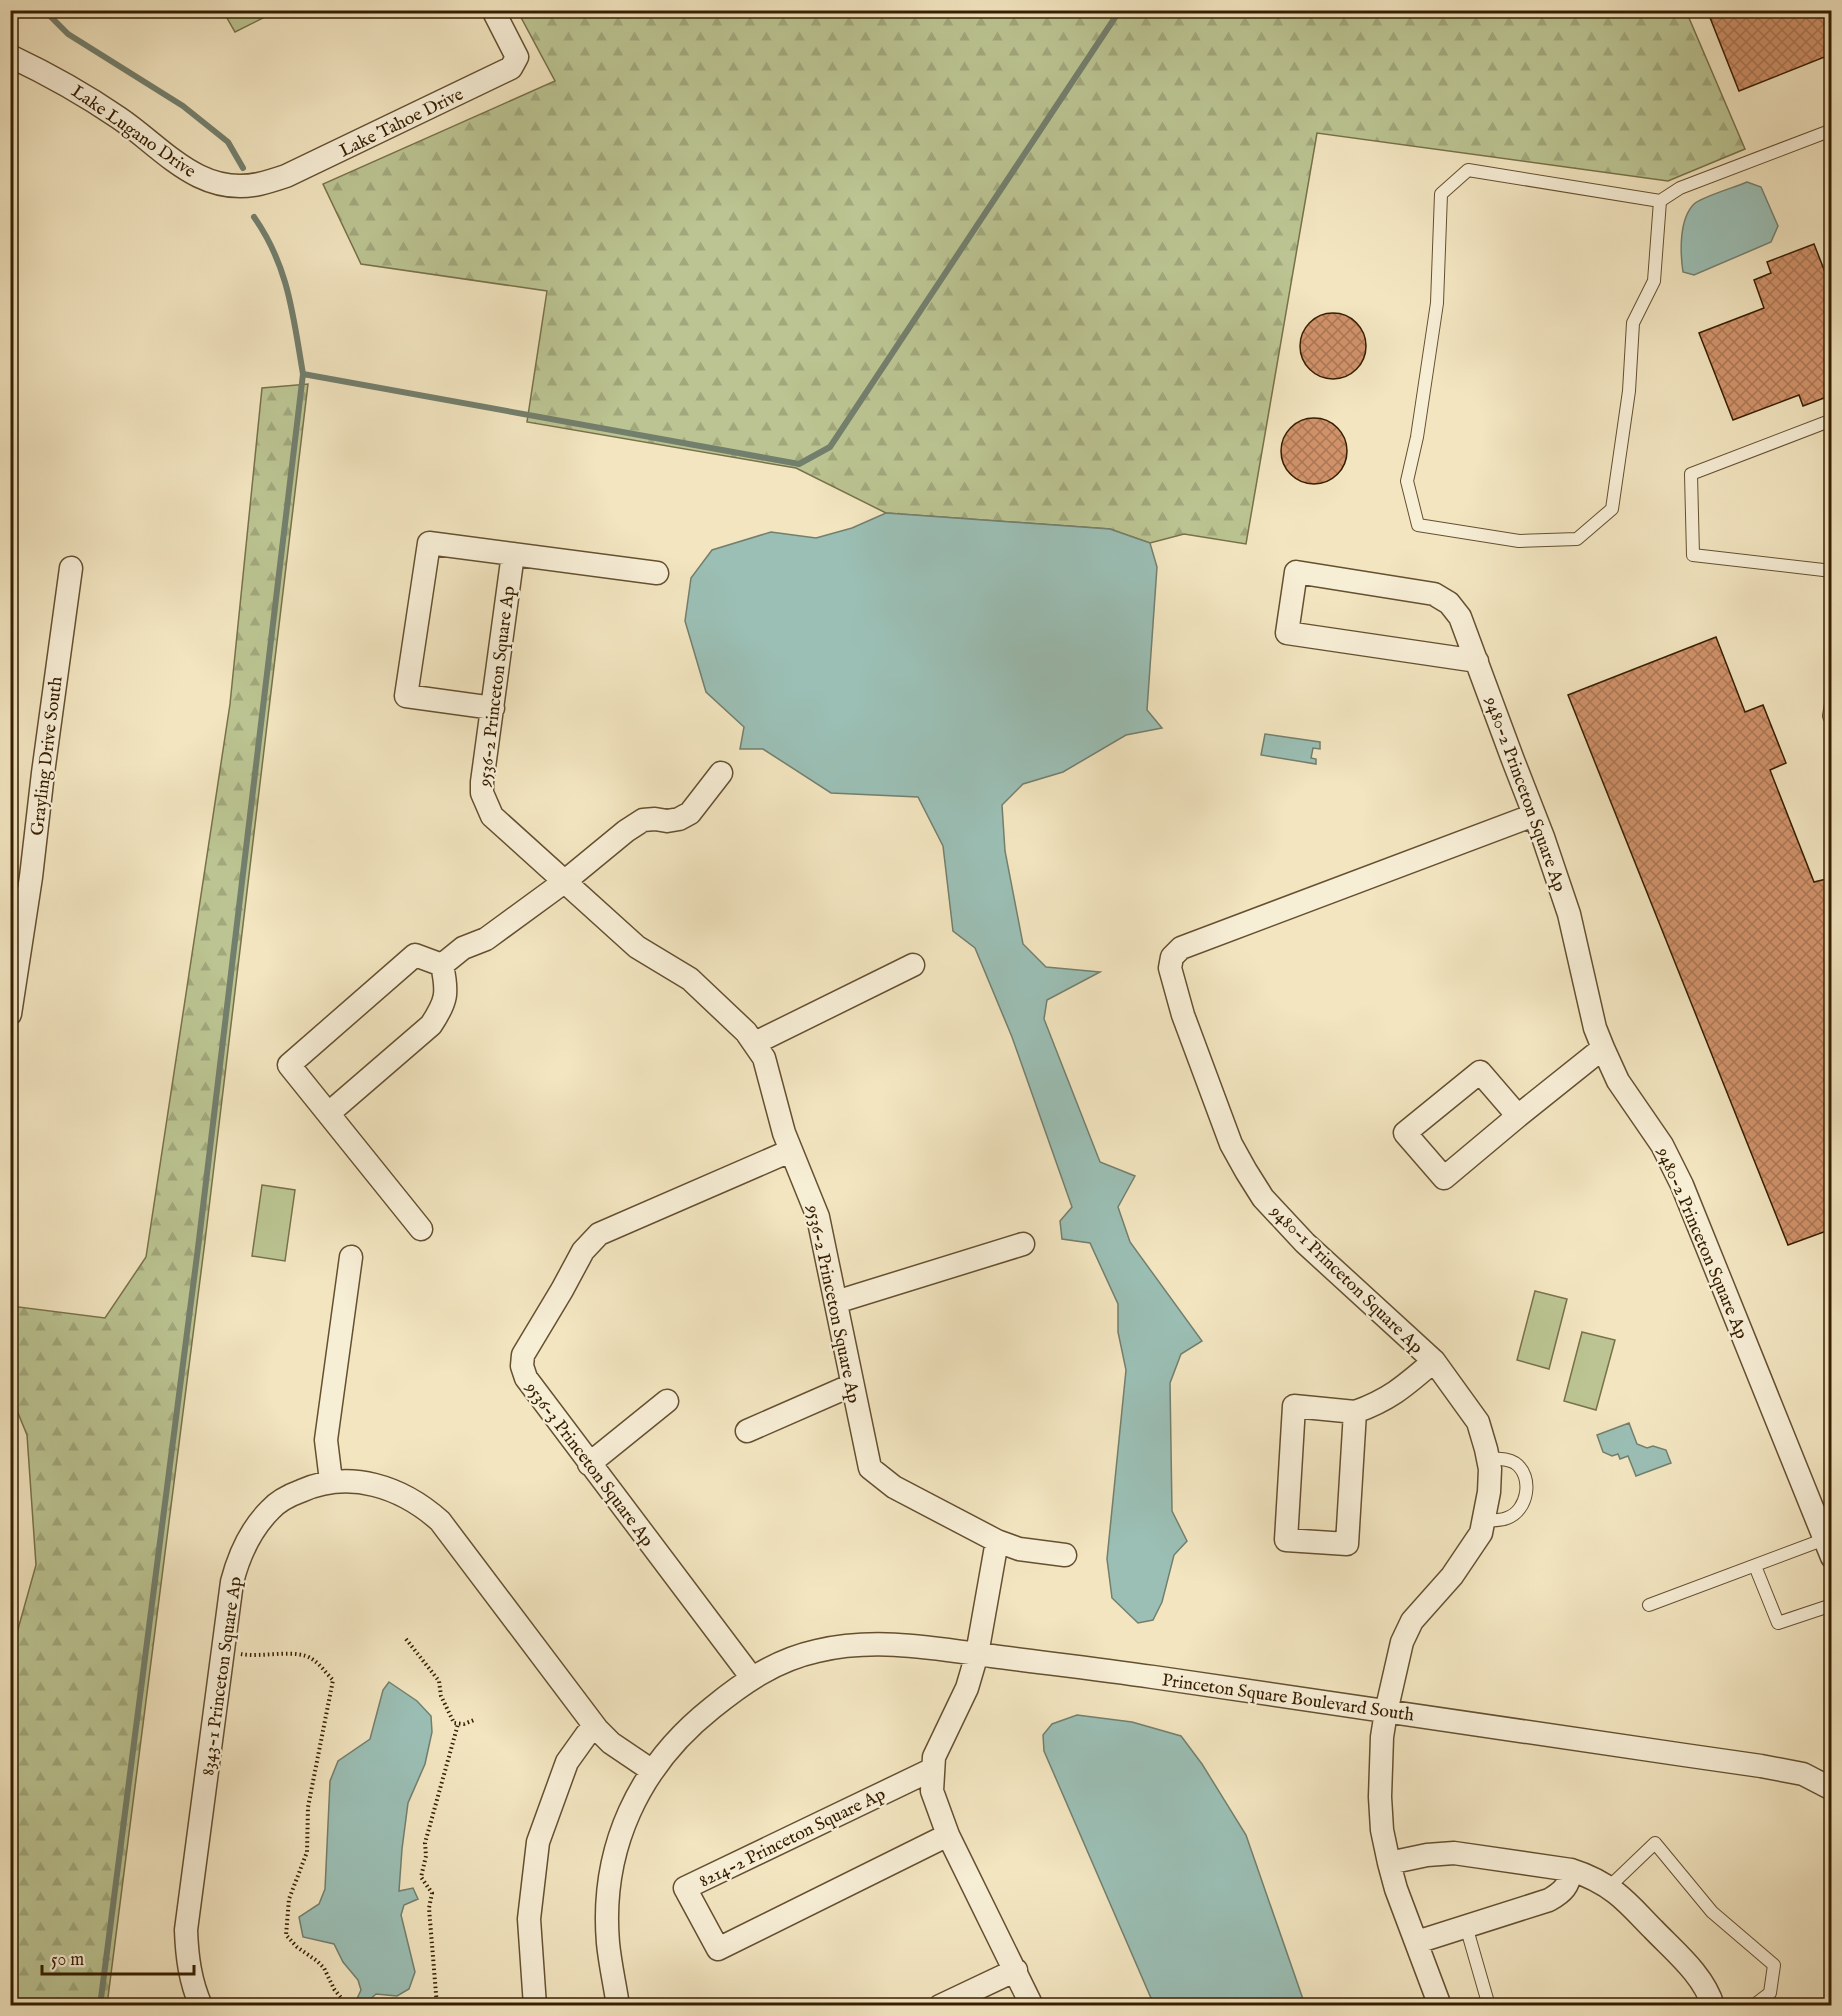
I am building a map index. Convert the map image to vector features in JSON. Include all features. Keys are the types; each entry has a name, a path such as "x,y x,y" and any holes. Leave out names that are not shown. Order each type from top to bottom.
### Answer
{"street":[{"name":"Lake Tahoe Drive","path":"228,184 258,184 286,176 511,68 517,57 493,10"},
{"name":"Lake Lugano Drive","path":"10,56 79,91 122,120 193,174 228,184"},
{"path":"492,708 406,696 429,543 657,573"},
{"name":"9536-2 Princeton Square Ap","path":"513,554 482,782 482,793 492,816 638,947 690,979 746,1032 764,1058 790,1151 818,1217 870,1468 894,1487 997,1541 1019,1549 1065,1556"},
{"name":"Grayling Drive South","path":"10,1014 31,878 71,568"},
{"name":"9480-2 Princeton Square Ap","path":"1477,661 1287,633 1296,572 1434,594 1449,603 1460,616 1477,661 1534,815 1543,837 1569,914 1595,1028 1618,1081 1662,1145 1682,1185 1828,1548"},
{"path":"442,965 463,948 486,939 643,820 667,821 679,819 690,813 720,773"},
{"name":"9480-1 Princeton Square Ap","path":"1440,2006 1396,1889 1389,1863 1382,1830 1380,1763 1386,1712 1398,1654 1412,1621 1452,1576 1481,1533 1489,1492 1490,1468 1478,1422 1434,1361 1305,1244 1263,1198 1231,1144 1182,1015 1170,968 1172,957 1181,948 1534,815"},
{"path":"421,1229 289,1065 415,955 442,965"},
{"path":"329,1113 431,1025 442,1009 447,988 442,965"},
{"path":"755,1043 913,965"},
{"path":"1518,1116 1480,1072 1405,1133 1444,1178 1603,1048"},
{"name":"9536-3 Princeton Square Ap","path":"752,1678 589,1464 526,1378 522,1366 523,1355 583,1251 599,1234 790,1151"},
{"path":"836,1302 1023,1244"},
{"path":"331,1481 326,1440 351,1257"},
{"path":"1355,1412 1347,1544 1286,1540 1294,1406 1355,1412 1397,1393 1434,1361"},
{"path":"747,1431 852,1385"},
{"path":"589,1464 667,1401"},
{"name":"8343-1 Princeton Square Ap","path":"201,2006 193,1987 186,1930 232,1582 239,1557 253,1531 271,1508 290,1496 311,1486 331,1481 372,1484 400,1492 423,1506 440,1521 597,1729 611,1743 651,1770"},
{"path":"997,1541 977,1654 968,1688 939,1746 933,1769 932,1791 948,1835 1032,2006"},
{"name":"Princeton Square Boulevard South","path":"618,2006 608,1943 609,1890 623,1829 651,1770 689,1726 752,1678 781,1662 815,1651 857,1643 898,1644 1116,1672 1761,1766 1803,1774 1830,1784"},
{"path":"536,2006 529,1919 533,1868 538,1842 567,1762 587,1734 597,1729"},
{"name":"8214-2 Princeton Square Ap","path":"933,1769 685,1888 718,1949 948,1835"},
{"path":"1389,1863 1427,1855 1454,1853 1585,1874 1626,1902 1688,1965 1699,1979 1713,2006"},
{"path":"1417,1942 1549,1900 1564,1892 1571,1870"},
{"path":"940,2006 1016,1970"}],"lane":[{"path":"1660,201 1654,281 1633,323 1629,391 1612,509 1578,539 1519,541 1418,525 1407,481 1417,437 1437,303 1441,194 1468,170 1660,201 1680,188 1832,130"},
{"path":"1832,420 1691,474 1693,555 1832,571"},
{"path":"1832,698 1829,716 1832,722"},
{"path":"1483,1521 1507,1518 1519,1511 1526,1497 1526,1483 1518,1465 1507,1459 1487,1458"},
{"path":"1649,1605 1755,1566 1828,1548"},
{"path":"1755,1566 1778,1623 1832,1605"},
{"path":"1608,1888 1655,1843 1712,1912 1774,1965 1770,1993 1753,2006"},
{"path":"1466,1926 1490,2006"}],"path":[{"path":"406,1639 439,1681 441,1696 454,1723 474,1720"},
{"path":"222,1650 253,1656 303,1655 312,1658 333,1680 308,1808 307,1852 289,1899 286,1935 297,1947 324,1968 334,1989 348,2006"},
{"path":"437,2006 429,1908 432,1893 421,1877 426,1856 425,1843 458,1724"}],"green space":[{"path":"517,10 1686,11 1745,149 1668,181 1317,133 1246,544 1184,534 1150,543 1110,529 886,513 796,468 527,422 547,291 361,264 323,184 555,81"},
{"path":"223,11 261,11 265,17 235,32"},
{"path":"308,384 205,1241 107,2005 11,2005 11,1654 36,1565 27,1435 11,1396 11,1306 105,1318 146,1257 230,704 262,388"},
{"path":"262,1185 295,1190 285,1261 252,1256"},
{"path":"1535,1291 1567,1299 1549,1369 1517,1360"},
{"path":"1582,1332 1615,1340 1596,1410 1564,1401"}],"water":[{"path":"1747,182 1761,187 1778,226 1771,242 1694,275 1683,272 1682,236 1689,210 1704,198"},
{"path":"886,513 1110,529 1150,543 1157,567 1147,710 1162,728 1126,735 1063,772 1023,784 1002,805 1005,851 1023,944 1046,967 1100,972 1047,1000 1044,1019 1100,1162 1135,1176 1118,1207 1130,1242 1202,1341 1181,1354 1170,1383 1172,1511 1187,1541 1174,1555 1162,1602 1153,1620 1138,1623 1112,1598 1107,1559 1126,1370 1118,1332 1118,1304 1090,1243 1062,1239 1060,1221 1072,1207 1012,1037 975,948 953,931 943,846 918,797 831,793 763,749 740,749 744,727 706,692 685,621 691,578 712,550 771,532 816,538 852,528"},
{"path":"1265,734 1320,742 1320,749 1313,748 1311,758 1316,759 1316,764 1261,755"},
{"path":"1629,1423 1637,1444 1647,1448 1653,1446 1666,1450 1671,1463 1636,1476 1628,1456 1620,1459 1618,1454 1612,1456 1603,1452 1597,1435"},
{"path":"389,1682 417,1701 431,1716 432,1732 425,1764 408,1803 399,1891 413,1888 418,1899 404,1905 401,1915 415,1972 409,1989 397,1996 376,1994 364,2005 354,2005 361,1990 358,1980 343,1962 334,1944 303,1937 299,1917 319,1904 325,1889 330,1781 338,1761 370,1739 383,1690"},
{"path":"1077,1715 1132,1722 1181,1736 1202,1764 1246,1835 1305,2005 1154,2005 1044,1751 1043,1735 1052,1724"}],"building":[{"path":"1707,10 1832,10 1832,54 1739,91"},
{"path":"1814,244 1832,290 1832,395 1803,406 1799,395 1733,420 1699,333 1764,308 1754,280 1771,273 1767,262"},
{"path":"1326,313 1340,313 1352,318 1361,327 1366,346 1364,359 1357,370 1340,379 1326,379 1314,374 1305,365 1300,353 1300,339 1305,327 1314,318"},
{"path":"1314,418 1327,421 1337,428 1344,438 1347,451 1344,464 1337,474 1327,481 1314,484 1301,481 1291,474 1284,464 1281,451 1284,438 1291,428 1301,421"},
{"path":"1716,637 1745,712 1763,705 1786,763 1770,770 1814,882 1830,878 1832,881 1832,1229 1788,1245 1568,695"}],"waterway":[{"path":"44,10 68,34 183,106 228,142 243,168"},
{"path":"303,374 799,464 830,447 1120,10"},
{"path":"100,2006 199,1240 303,374 292,312 282,273 275,254 254,217"}]}
